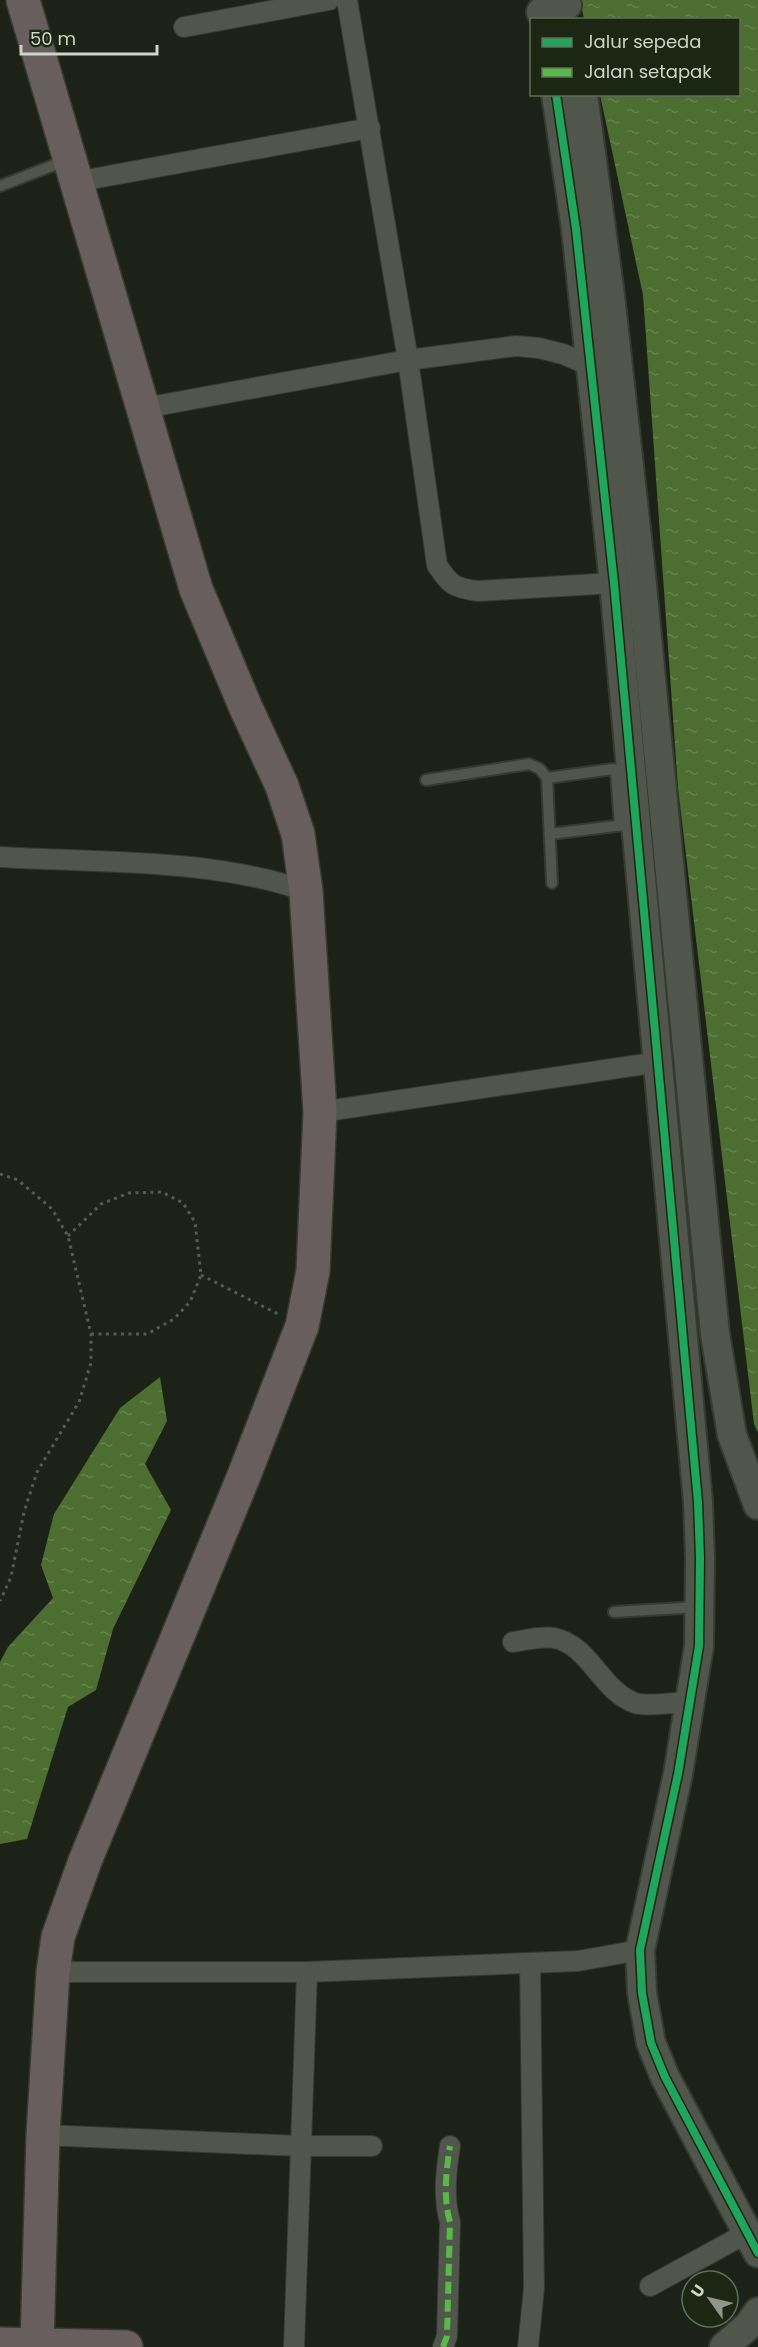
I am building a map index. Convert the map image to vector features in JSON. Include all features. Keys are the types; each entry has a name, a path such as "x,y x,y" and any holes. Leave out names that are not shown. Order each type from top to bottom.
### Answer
{"highway":[{"path":"23,0 196,590 282,786 298,834 306,891 320,1112 313,1271 302,1326 243,1478 85,1861 58,1937 53,1972 43,2135 37,2346"},
{"path":"0,2344 126,2347"}],"street":[{"path":"184,27 329,0"},
{"path":"347,0 408,360 437,565 449,583 462,589 478,591 614,583"},
{"path":"556,96 576,229 614,583 624,777 640,828 715,1335 732,1435 758,1505"},
{"path":"583,96 610,295 640,565 640,828 678,1288 694,1442 700,1558 699,1646 678,1774 640,1950 642,1993 651,2043 665,2077 753,2243 650,2286"},
{"path":"72,171 370,128"},
{"path":"144,408 408,360 516,346 539,348 564,354 591,366"},
{"path":"0,857 205,868 280,882 306,891"},
{"path":"320,1112 659,1062"},
{"path":"694,1442 713,1444 724,1441 732,1435"},
{"path":"513,1642 552,1637 567,1642 577,1648 588,1663 620,1695 636,1704 690,1702"},
{"path":"53,1972 307,1972 530,1963 606,1957 640,1950"},
{"path":"528,2347 534,2288 530,1963"},
{"path":"294,2347 307,1972"},
{"path":"43,2135 300,2145 372,2145"},
{"path":"443,2347 447,2336 450,2222 447,2211 446,2168 450,2146"},
{"path":"724,2347 749,2325 758,2312"}],"lane":[{"path":"0,186 72,171"},
{"path":"426,780 529,765 540,769 547,778 552,883"},
{"path":"547,778 608,769 613,769 624,777"},
{"path":"550,834 640,828"},
{"path":"614,1612 699,1606"}],"path":[{"path":"0,1174 18,1180 52,1209 68,1236 91,1334 91,1363 79,1402 37,1472 24,1512 11,1577 0,1601"},
{"path":"68,1236 102,1204 129,1193 162,1192 183,1203 195,1222 201,1275 190,1302 174,1319 147,1334 91,1334"},
{"path":"201,1275 302,1326"}],"water":[{"path":"580,0 758,0 758,1433 754,1424 678,788 643,295 600,96 740,96 740,18 584,18"},
{"path":"160,1377 167,1421 145,1464 171,1510 113,1629 96,1690 68,1707 27,1839 0,1844 0,1662 8,1647 53,1598 41,1565 54,1514 120,1408"}],"marked path":[{"path":"443,2347 447,2336 450,2222 446,2204 446,2184 450,2146"}],"cycle path":[{"path":"556,96 576,229 614,583 698,1502 699,1646 678,1774 640,1950 642,1993 651,2043 665,2077 758,2253"}]}
